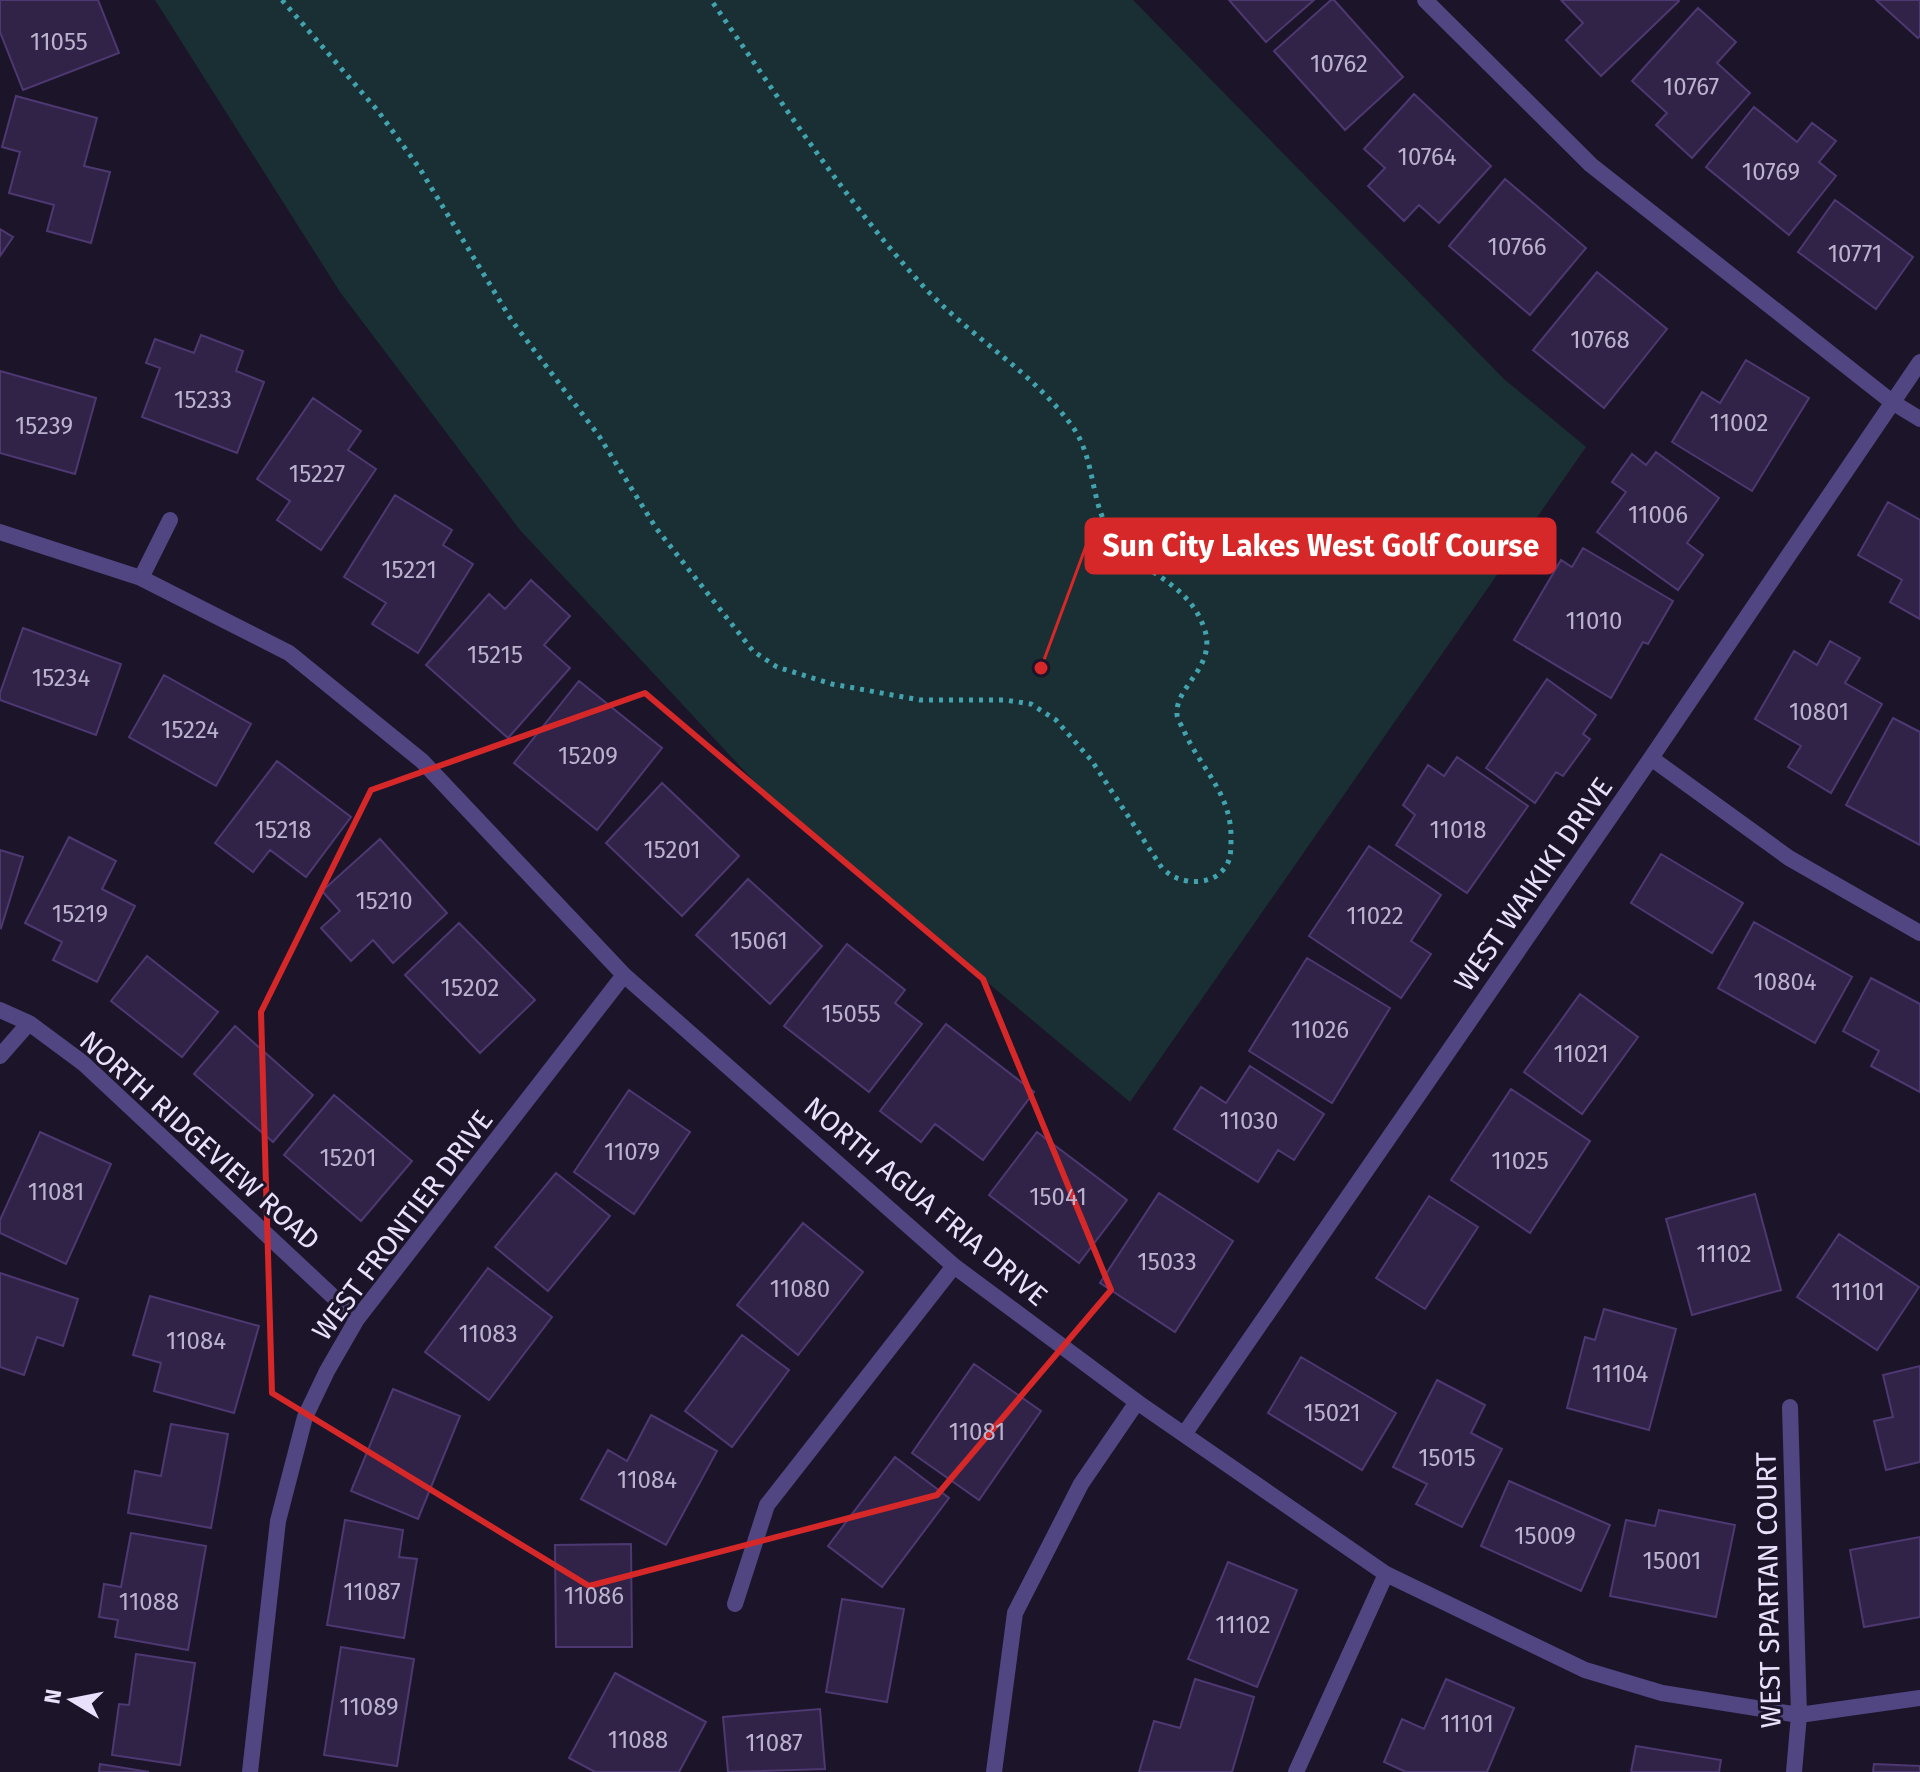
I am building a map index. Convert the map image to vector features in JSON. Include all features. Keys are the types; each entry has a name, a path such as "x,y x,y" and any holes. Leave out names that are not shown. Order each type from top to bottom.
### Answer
{"street":[{"path":"1425,0 1591,165 1892,402 1920,419"},
{"name":"WEST WAIKIKI DRIVE","path":"1185,1433 1920,362"},
{"path":"141,578 170,520"},
{"name":"NORTH AGUA FRIA DRIVE","path":"0,532 141,578 289,653 422,761 624,975 954,1266 1137,1402 1386,1574 1585,1670 1662,1693 1799,1715 1920,1698"},
{"path":"1651,758 1789,858 1920,933"},
{"name":"WEST FRONTIER DRIVE","path":"250,1772 278,1521 305,1417 357,1319 624,975"},
{"name":"NORTH RIDGEVIEW ROAD","path":"0,1010 29,1023 83,1063 357,1319"},
{"path":"0,1056 29,1023"},
{"path":"735,1604 767,1505 954,1266"},
{"path":"994,1772 1015,1613 1081,1484 1137,1402"},
{"name":"WEST SPARTAN COURT","path":"1790,1407 1799,1715 1794,1772"},
{"path":"1296,1772 1386,1574"}],"path":[{"path":"282,0 386,123 420,169 512,321 599,436 656,528 753,651 777,667 832,684 920,700 1005,700 1031,704 1056,720 1092,761 1162,868 1175,879 1194,882 1216,877 1227,866 1232,825 1225,798 1185,734 1177,713 1182,695 1197,675 1206,654 1204,626 1175,586 1129,555 1112,536 1101,515 1088,457 1073,428 1048,398 927,290 877,235 838,184 711,0"}],"highlighted area":[{"path":"645,693 983,979 1111,1290 937,1495 589,1586 272,1393 261,1012 371,790"}],"green space":[{"path":"155,0 1133,0 1504,379 1586,447 1130,1102 777,806 520,530 340,292"}],"building":[{"path":"0,0 98,0 119,53 23,90 0,32"},
{"path":"1229,0 1314,0 1266,42"},
{"path":"1331,0 1403,77 1345,130 1274,51"},
{"path":"1561,0 1679,1 1601,76 1566,40 1583,23"},
{"path":"1876,0 1920,0 1920,36 1918,38"},
{"path":"1698,8 1736,42 1717,63 1750,93 1692,158 1656,125 1667,113 1632,81"},
{"path":"1414,94 1491,166 1439,223 1419,205 1404,221 1368,186 1385,168 1364,149"},
{"path":"16,96 97,118 84,166 110,172 91,243 47,231 54,205 9,193 20,152 2,147"},
{"path":"1754,107 1797,142 1812,123 1836,141 1819,162 1836,176 1789,235 1706,167"},
{"path":"1505,179 1586,248 1530,315 1449,246"},
{"path":"1835,200 1913,257 1876,309 1798,252"},
{"path":"0,229 13,237 0,256"},
{"path":"1597,272 1667,329 1604,408 1533,350"},
{"path":"201,335 243,351 236,371 264,382 237,453 142,417 160,368 146,363 155,339 194,353"},
{"path":"1746,360 1809,398 1752,491 1672,442 1702,392 1720,403"},
{"path":"0,371 96,398 75,474 0,453"},
{"path":"313,398 361,431 348,450 376,469 321,550 277,520 290,501 257,479"},
{"path":"1656,452 1719,498 1687,543 1703,555 1678,590 1597,532 1626,492 1612,482 1632,454 1646,465"},
{"path":"395,495 452,530 443,545 473,564 418,653 372,624 386,603 344,577"},
{"path":"1888,502 1920,520 1920,619 1890,602 1902,580 1858,555"},
{"path":"1583,548 1673,601 1648,644 1643,642 1611,698 1514,640 1561,560 1572,567"},
{"path":"531,580 570,616 544,645 570,668 508,738 426,665 489,594 505,609"},
{"path":"23,628 121,664 96,735 0,700"},
{"path":"1830,641 1860,658 1845,683 1882,704 1831,793 1788,767 1801,746 1755,719 1794,651 1817,665"},
{"path":"164,675 251,724 216,786 129,737"},
{"path":"1547,679 1596,715 1583,734 1590,739 1563,776 1556,772 1535,803 1486,768"},
{"path":"579,681 662,748 597,830 514,763"},
{"path":"1893,718 1920,732 1920,845 1846,805"},
{"path":"1457,757 1528,806 1467,893 1396,845 1415,815 1403,805 1428,765 1444,776"},
{"path":"277,761 351,817 306,877 270,850 253,872 215,843"},
{"path":"662,783 739,856 682,916 606,843"},
{"path":"69,837 116,861 102,889 135,906 97,982 53,960 62,942 25,923"},
{"path":"380,839 447,913 393,963 373,940 351,961 321,928 340,911 322,891"},
{"path":"1369,846 1441,895 1411,941 1431,954 1401,998 1309,936"},
{"path":"0,850 23,857 1,928 0,927"},
{"path":"1661,854 1743,903 1712,953 1631,903"},
{"path":"748,879 822,946 770,1004 696,935"},
{"path":"1754,922 1852,977 1815,1043 1718,988"},
{"path":"459,923 535,1000 480,1053 405,975"},
{"path":"847,944 905,990 895,1003 922,1024 869,1092 784,1026"},
{"path":"147,956 218,1012 182,1057 111,1001"},
{"path":"1307,958 1390,1008 1332,1103 1249,1051"},
{"path":"1871,978 1920,1004 1920,1092 1871,1066 1879,1051 1843,1031"},
{"path":"1580,994 1638,1037 1582,1114 1524,1072"},
{"path":"946,1024 1034,1092 983,1160 935,1124 921,1142 880,1111"},
{"path":"235,1026 313,1095 273,1142 194,1074"},
{"path":"1250,1066 1324,1114 1294,1160 1278,1150 1258,1182 1174,1129 1201,1087 1226,1103"},
{"path":"1511,1089 1590,1141 1530,1233 1451,1180"},
{"path":"629,1090 690,1132 634,1214 574,1172"},
{"path":"334,1095 412,1161 361,1221 284,1155"},
{"path":"40,1132 111,1164 66,1264 0,1233 0,1220"},
{"path":"1037,1132 1127,1200 1079,1263 989,1195"},
{"path":"556,1173 610,1216 548,1291 495,1247"},
{"path":"1159,1193 1233,1241 1175,1332 1100,1283"},
{"path":"1755,1194 1781,1290 1692,1315 1666,1219"},
{"path":"1429,1196 1478,1227 1425,1309 1376,1278"},
{"path":"803,1223 863,1272 798,1355 737,1305"},
{"path":"1839,1234 1919,1287 1877,1350 1797,1297"},
{"path":"488,1268 552,1317 489,1400 425,1352"},
{"path":"0,1273 78,1299 63,1346 37,1337 24,1375 0,1367"},
{"path":"150,1296 259,1326 234,1413 154,1391 161,1363 133,1355"},
{"path":"1604,1309 1676,1329 1649,1430 1567,1408 1585,1337 1595,1340"},
{"path":"742,1335 789,1370 732,1447 685,1411"},
{"path":"1301,1357 1396,1413 1362,1470 1268,1413"},
{"path":"974,1364 1041,1411 979,1500 912,1453"},
{"path":"1920,1366 1920,1462 1886,1470 1874,1421 1893,1417 1883,1375"},
{"path":"1437,1380 1485,1405 1471,1433 1502,1449 1462,1527 1416,1504 1427,1484 1393,1467"},
{"path":"393,1389 460,1416 418,1519 351,1491"},
{"path":"651,1415 717,1451 666,1545 581,1499 608,1450 627,1461"},
{"path":"171,1424 228,1434 211,1528 128,1513 135,1471 161,1476"},
{"path":"895,1457 949,1498 882,1587 828,1546"},
{"path":"1509,1481 1610,1525 1581,1591 1481,1546"},
{"path":"1659,1510 1735,1525 1716,1617 1610,1596 1626,1520 1655,1526"},
{"path":"345,1520 403,1530 399,1557 417,1559 404,1638 327,1625"},
{"path":"131,1533 206,1546 188,1650 115,1637 118,1620 99,1617 104,1584 121,1587"},
{"path":"1920,1537 1920,1617 1864,1627 1850,1550"},
{"path":"631,1544 632,1647 556,1647 555,1545"},
{"path":"1228,1562 1297,1590 1257,1687 1188,1659"},
{"path":"842,1599 904,1609 887,1702 826,1692"},
{"path":"341,1647 414,1659 397,1766 324,1755"},
{"path":"136,1654 195,1663 180,1765 112,1755 119,1704 129,1705"},
{"path":"615,1673 706,1722 679,1772 595,1772 569,1758"},
{"path":"1195,1679 1254,1697 1232,1772 1139,1772 1154,1721 1180,1728"},
{"path":"1446,1679 1514,1708 1487,1772 1406,1772 1384,1762 1402,1719 1424,1729"},
{"path":"820,1709 825,1769 728,1772 723,1717"},
{"path":"1636,1746 1721,1760 1719,1772 1631,1772"},
{"path":"100,1764 149,1772 99,1772"},
{"path":"1874,1764 1920,1766 1920,1772 1873,1772"}],"place":[{"name":"Sun City Lakes West Golf Course","path":"1041,668"}]}
